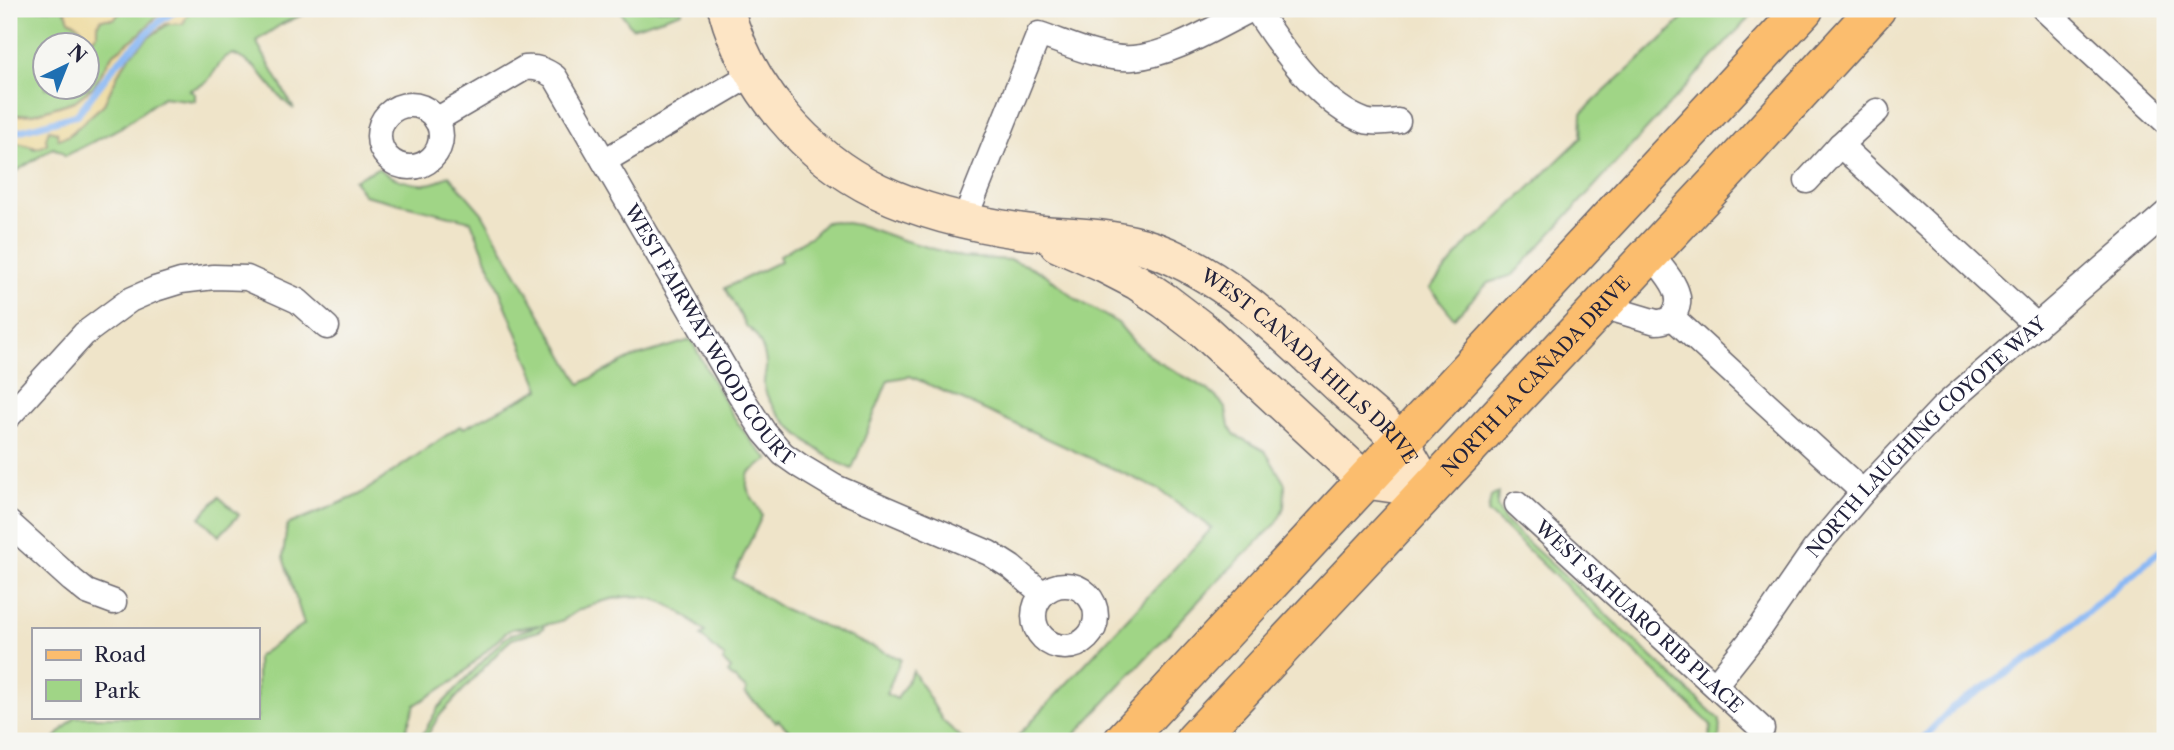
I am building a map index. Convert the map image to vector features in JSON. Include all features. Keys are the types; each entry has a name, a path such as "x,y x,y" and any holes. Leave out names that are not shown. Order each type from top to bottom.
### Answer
{"main road":[{"path":"1123,741 1804,9"},
{"name":"NORTH LA CAÑADA DRIVE","path":"1194,741 1876,9"}],"street":[{"name":"WEST CANADA HILLS DRIVE","path":"726,9 738,46 752,74 768,97 811,146 846,171 878,191 964,221 1021,231 1123,242 1175,258 1230,292 1293,342 1401,444 1428,490"},
{"path":"964,221 1039,34 1096,54 1133,58 1167,50 1254,9 1281,48 1338,106 1367,122 1398,121"},
{"path":"2044,9 2165,121"},
{"name":"WEST FAIRWAY WOOD COURT","path":"436,120 525,68 546,70 555,77 739,393 764,432 783,454 835,487 989,553 1011,567 1042,594"},
{"path":"604,161 752,74"},
{"path":"1807,181 1840,145 1877,111"},
{"path":"1840,145 2037,326"},
{"name":"NORTH LAUGHING COYOTE WAY","path":"1715,685 1761,627 1814,550 1863,492 1942,408 2165,214"},
{"name":"WEST CANADA HILLS DRIVE","path":"1021,231 1104,265 1166,301 1203,330 1366,481 1428,490"},
{"path":"1602,306 1656,322 1672,317 1678,306 1677,291 1650,254"},
{"path":"9,416 84,334 130,300 181,281 214,277 247,278 298,301 327,327"},
{"path":"1672,317 1863,492"},
{"name":"WEST SAHUARO RIB PLACE","path":"1517,504 1762,729"},
{"path":"9,523 72,580 88,592 114,602"}],"green space":[{"path":"21,9 65,9 82,29 82,32 32,32 32,102 72,102 34,114 9,116 9,24"},
{"path":"123,9 164,9 141,33 112,55 102,72 102,32 92,32 101,19 114,19"},
{"path":"190,9 315,9 282,24 256,41 294,109 256,68 233,54 225,57 206,83 190,90 195,94 195,101 163,97 120,128 65,156 53,148 9,176 9,147 18,144 35,149 46,138 48,130 68,136 104,104 131,54 148,38"},
{"path":"619,9 682,9 682,12 632,28"},
{"path":"1691,9 1757,9 1513,275 1488,283 1454,318 1430,288 1470,240 1483,233 1581,138 1582,113"},
{"path":"378,168 397,179 419,184 435,182 449,175 482,213 580,384 631,358 691,340 735,419 769,459 749,473 748,491 762,516 733,578 782,608 901,659 886,694 897,699 913,671 943,721 965,741 800,741 745,693 747,690 728,673 731,669 723,661 725,658 701,636 705,632 690,619 661,602 633,596 600,602 560,621 542,625 544,628 539,631 512,639 439,716 424,741 419,741 438,708 503,640 540,625 512,629 505,633 457,679 415,705 402,741 52,741 74,718 259,718 259,656 304,624 283,557 287,525 359,495 460,426 464,428 540,389 471,221 364,195 354,180"},
{"path":"826,222 863,226 962,257 1011,260 1045,274 1076,299 1118,323 1133,341 1158,362 1207,389 1226,410 1229,426 1235,435 1265,451 1285,484 1284,507 1277,523 1217,581 1069,741 1013,741 1212,528 1160,490 910,376 888,380 852,469 827,456 799,435 786,423 768,397 764,385 766,367 762,348 725,288 781,261 779,256 814,234"},
{"path":"1498,493 1497,506 1505,521 1720,720 1719,741 1709,741 1711,725 1488,512 1491,497"},
{"path":"219,497 239,515 219,536 200,517"}],"sand":[{"path":"65,9 123,9 114,19 101,19 97,32 82,32 69,20"},
{"path":"164,9 190,9 183,24 166,24 131,54 104,104 68,136 58,139 57,132 49,130 47,144 41,147 19,143 9,147 9,116 34,114 72,102 102,102 102,72 112,55 141,33"}],"waterway":[{"path":"9,134 77,115 116,64 160,21 178,9"},
{"path":"1921,741 1953,707 2037,654 2165,547"}]}
